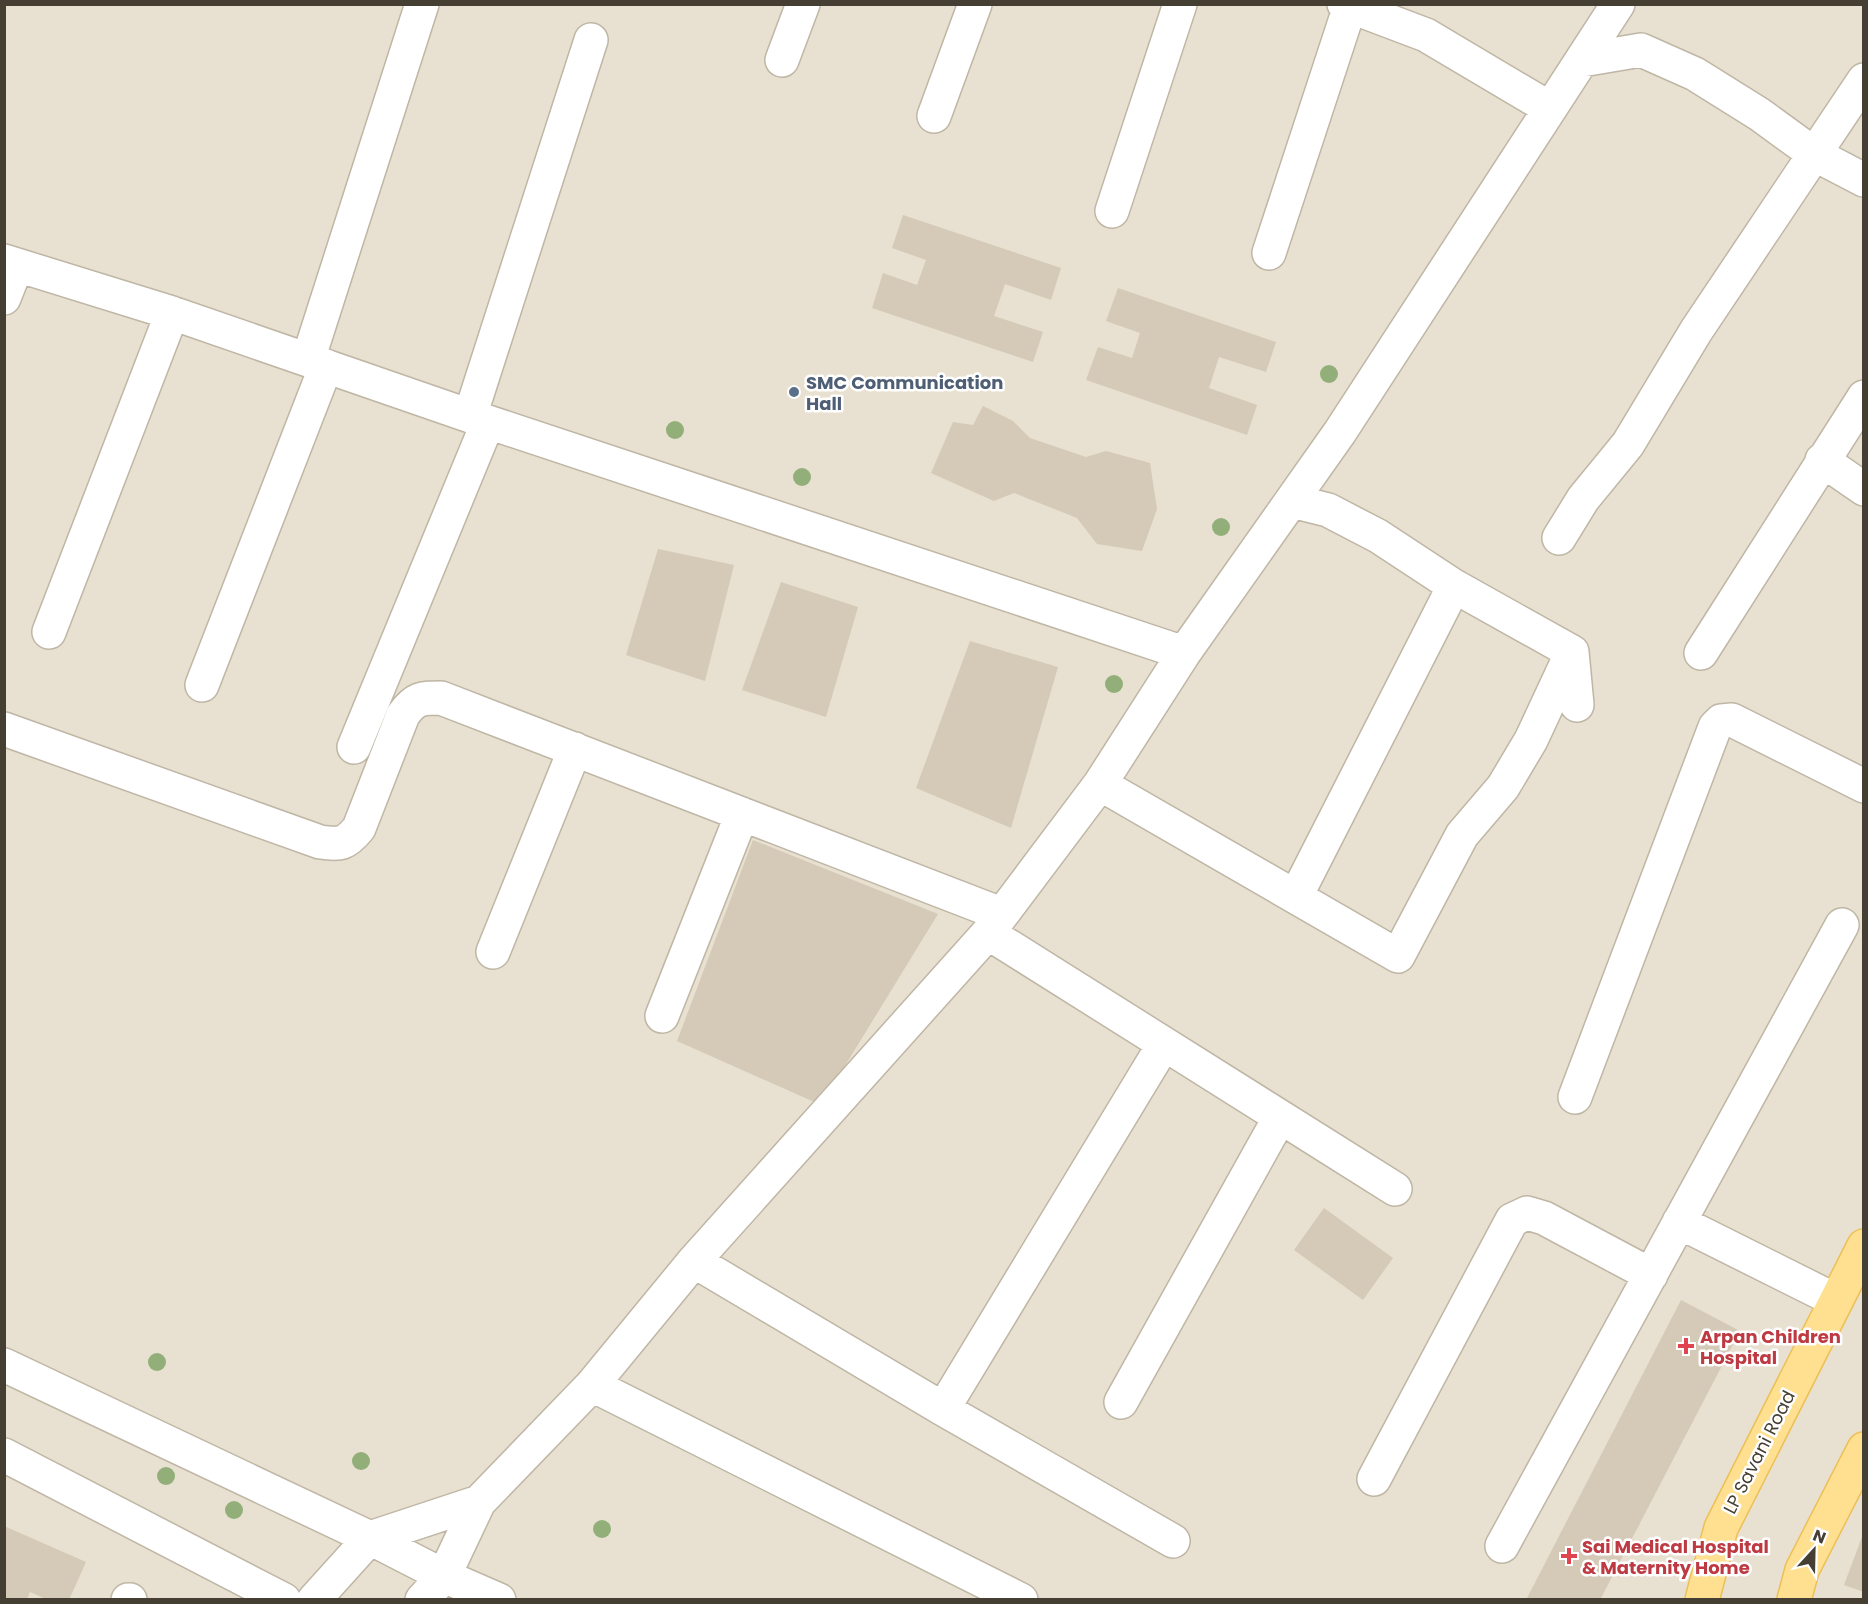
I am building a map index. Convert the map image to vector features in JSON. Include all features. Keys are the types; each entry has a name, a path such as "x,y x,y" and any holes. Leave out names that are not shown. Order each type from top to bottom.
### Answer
{"main road":[{"name":"LP Savani Road","path":"1702,1599 1721,1528 1863,1245"},
{"path":"1794,1599 1802,1570 1855,1486 1863,1451"}],"street":[{"path":"202,685 317,363 422,4"},
{"path":"782,60 803,4"},
{"path":"934,116 975,4"},
{"path":"1113,211 1180,4"},
{"path":"433,1588 479,1502 592,1385 694,1261 994,924 1100,784 1184,653 1340,432 1618,4"},
{"path":"1269,253 1347,5 1426,34 1549,108"},
{"path":"354,747 479,419 591,40"},
{"path":"1582,60 1641,50 1695,74 1759,114 1814,154 1863,180"},
{"path":"1559,538 1583,499 1628,444 1696,331 1863,80"},
{"path":"4,298 11,263 172,313 479,419 1184,653"},
{"path":"49,632 172,313"},
{"path":"1701,653 1863,397"},
{"path":"1822,460 1863,489"},
{"path":"1292,501 1328,510 1368,531 1454,586 1572,651"},
{"path":"1296,896 1454,586"},
{"path":"1100,784 1398,956 1462,835 1503,787 1531,740 1572,651"},
{"path":"1572,651 1577,705"},
{"path":"4,729 320,842 335,844 349,840 359,828 403,716 412,702 425,698 441,698 742,814 994,924 1164,1044 1395,1189"},
{"path":"1575,1097 1715,727 1721,721 1732,720 1863,786"},
{"path":"493,952 575,749"},
{"path":"662,1016 742,814"},
{"path":"1502,1546 1842,925"},
{"path":"943,1409 1164,1044"},
{"path":"1121,1402 1280,1117"},
{"path":"1374,1479 1512,1220 1527,1213 1544,1218 1651,1275"},
{"path":"1679,1222 1835,1300"},
{"path":"694,1261 943,1409 1173,1541"},
{"path":"4,1365 370,1538 433,1588 499,1599"},
{"path":"592,1385 1021,1599"},
{"path":"4,1455 284,1599"},
{"path":"314,1599 370,1538 479,1502"}],"shaded area":[{"path":"5,5 1863,5 1863,1599 5,1600"}],"building":[{"path":"903,215 1061,268 1051,300 1005,284 994,316 1043,332 1033,362 872,308 883,273 917,285 926,260 892,248"},
{"path":"1118,288 1276,342 1266,372 1219,357 1209,388 1257,405 1247,435 1086,380 1098,347 1132,358 1140,333 1106,321"},
{"path":"983,406 1013,421 1030,438 1086,457 1106,451 1150,463 1157,509 1142,551 1097,544 1077,518 1014,493 994,501 931,473 953,422 973,425"},
{"path":"658,549 734,565 705,681 626,655"},
{"path":"781,582 858,607 826,717 742,690"},
{"path":"970,641 1058,667 1011,828 916,788"},
{"path":"753,840 938,914 821,1105 677,1041"},
{"path":"1324,1208 1393,1258 1363,1300 1294,1250"},
{"path":"1681,1300 1740,1331 1600,1600 1526,1600"},
{"path":"4,1526 86,1562 69,1600 48,1600 30,1592 27,1600 4,1600"},
{"path":"1864,1534 1864,1592 1844,1585"}],"place":[{"name":"SMC Communication Hall","path":"794,392"},
{"name":"Arpan Children Hospital","path":"1686,1346"},
{"name":"Sai Medical Hospital & Maternity Home","path":"1569,1556"}]}
